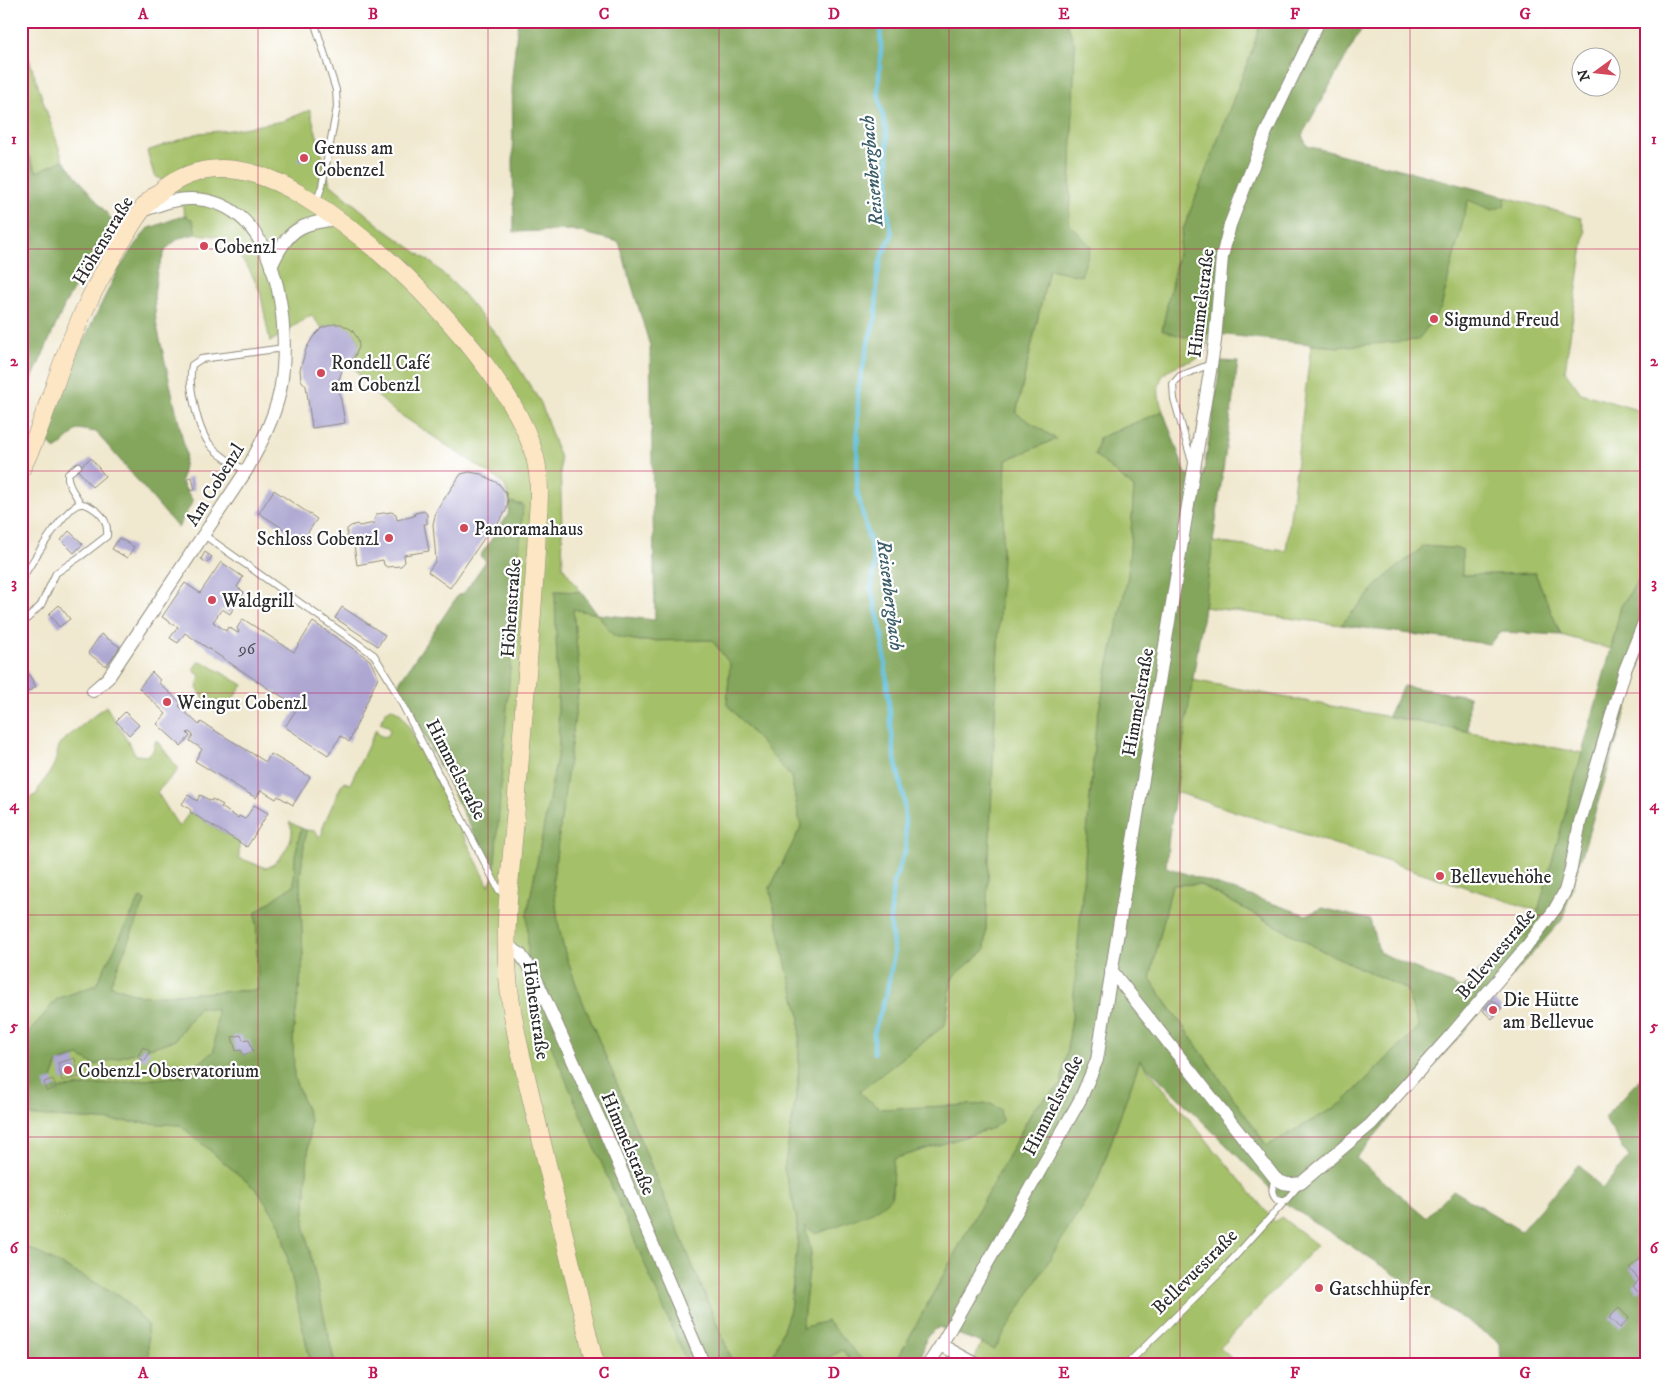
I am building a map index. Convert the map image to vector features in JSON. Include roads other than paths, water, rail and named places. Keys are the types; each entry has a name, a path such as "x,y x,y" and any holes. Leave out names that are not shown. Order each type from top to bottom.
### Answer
{"street":[{"name":"Himmelstraße","path":"928,1365 1088,1082 1097,1060 1211,364 1217,325 1222,257 1230,225 1266,132 1319,21"},
{"name":"Höhenstraße","path":"21,470 32,448 70,343 112,256 139,212 165,187 202,172 227,169 268,177 315,204 338,220 418,287 493,375 516,410 528,435 540,484 509,900 508,975 516,1035 595,1365"},
{"name":"Am Cobenzl","path":"93,691 108,678 246,471 262,443 275,408 283,369 282,305 272,267 256,234 242,218 225,207 192,199 166,202 139,212"},
{"path":"272,267 285,240 297,229 316,222 338,220"},
{"name":"Bellevuestraße","path":"1301,1183 1371,1124 1452,1034 1527,946 1555,909 1565,891 1580,822 1619,689 1647,615"},
{"name":"Himmelstraße","path":"507,945 520,954 534,974 605,1132 704,1365"},
{"path":"1111,970 1279,1181 1293,1185 1301,1183"},
{"path":"941,1345 978,1365"}],"lane":[{"path":"314,21 336,90 337,106 322,186 315,204"},
{"path":"246,471 220,455 206,441 199,425 190,385 192,365 201,358 284,348"},
{"path":"1194,468 1174,400 1173,384 1180,376 1211,364"},
{"path":"78,466 68,474 68,479 80,504"},
{"path":"21,580 46,540 73,506 80,504 88,505 98,512 106,522 107,536 56,572 41,605 21,625"},
{"name":"Himmelstraße","path":"204,535 374,655 390,681 498,890 509,900"},
{"path":"1279,1181 1272,1187 1272,1196 1278,1201 1285,1202"},
{"name":"Bellevuestraße","path":"1126,1365 1221,1272 1301,1183"}],"waterway":[{"name":"Reisenbergbach","path":"874,1053 874,1033 887,991 894,954 890,921 893,885 906,848 904,799 894,754 882,633 871,589 875,563 857,491 858,390 869,339 876,317 877,278 882,255 892,235 886,202 889,187 887,136 878,92 881,48 880,21"},
{"path":"1635,1365 1647,1350"}],"place":[{"name":"Genuss am Cobenzel","path":"304,158"},
{"name":"Cobenzl","path":"204,246"},
{"name":"Sigmund Freud","path":"1434,319"},
{"name":"Rondell Café am Cobenzl","path":"321,373"},
{"name":"Panoramahaus","path":"464,528"},
{"name":"Schloss Cobenzl","path":"389,538"},
{"name":"Waldgrill","path":"212,600"},
{"name":"Weingut Cobenzl","path":"167,702"},
{"name":"Bellevuehöhe","path":"1440,876"},
{"name":"Die Hütte am Bellevue","path":"1493,1010"},
{"name":"Cobenzl-Observatorium","path":"68,1070"},
{"name":"Gatschhüpfer","path":"1319,1288"}]}
